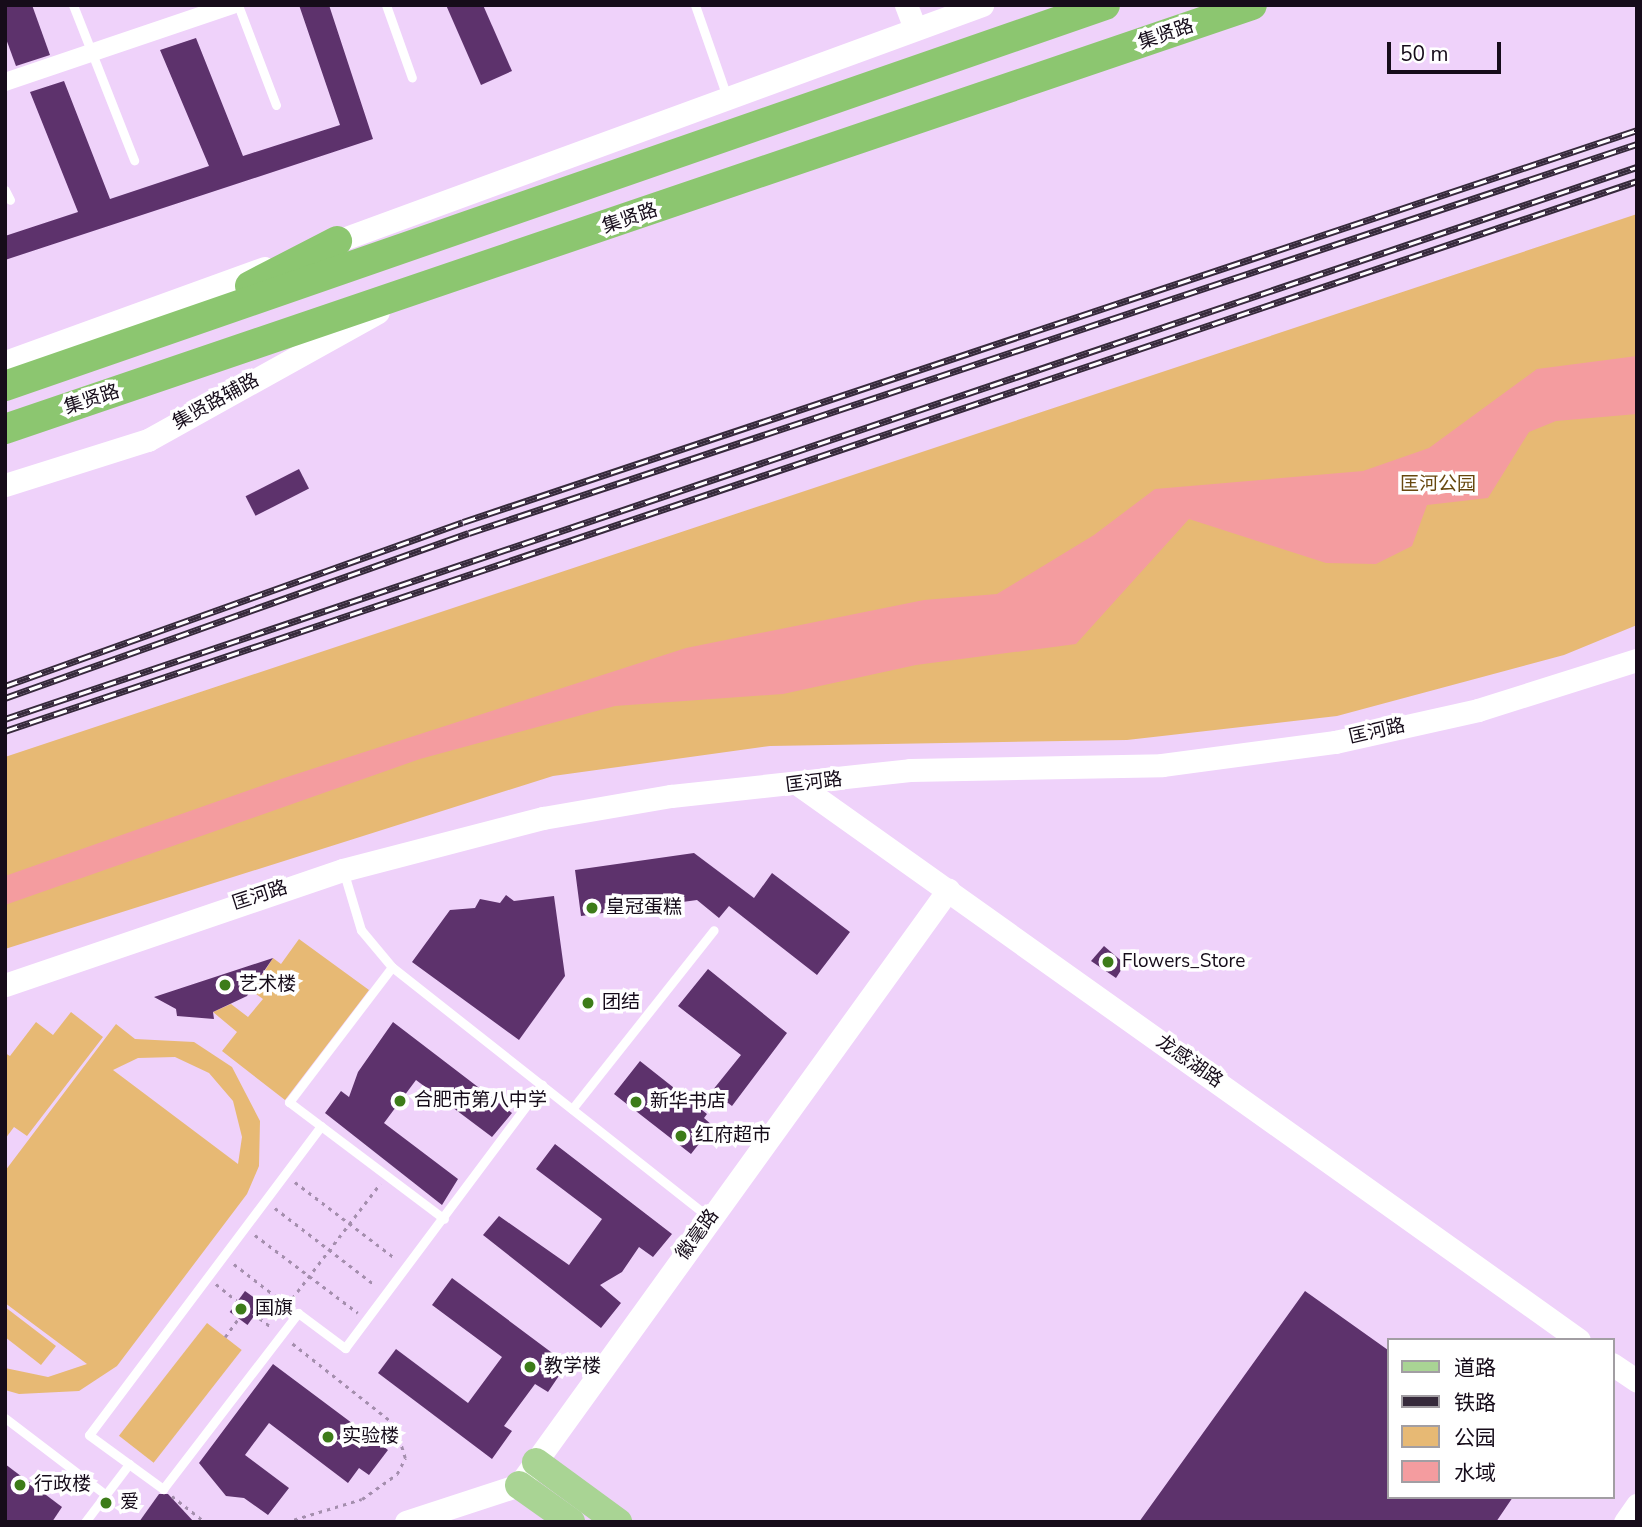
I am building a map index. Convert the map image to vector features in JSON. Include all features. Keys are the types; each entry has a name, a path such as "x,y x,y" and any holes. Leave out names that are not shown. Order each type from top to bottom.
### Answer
{"highway":[{"path":"5,386 1105,5"},
{"name":"集贤路","path":"5,429 415,292 1252,5"},
{"path":"158,333 337,241"}],"main road":[{"path":"536,1462 618,1522"},
{"path":"519,1485 570,1522"}],"street":[{"path":"5,82 232,5"},
{"path":"906,5 915,28"},
{"path":"5,362 105,328 726,94 982,5"},
{"name":"集贤路辅路","path":"5,485 148,440 415,292"},
{"name":"匡河路","path":"5,985 106,945 343,870 543,818 671,796 799,785 910,770 1162,765 1335,742 1478,710 1637,660"},
{"name":"龙感湖路","path":"799,785 1576,1338"},
{"name":"徽毫路","path":"519,1485 948,890"},
{"path":"1614,1365 1637,1381"},
{"path":"415,1520 519,1485"},
{"path":"1625,1522 1637,1505"}],"lane":[{"path":"73,5 89,53 134,160"},
{"path":"238,5 276,104"},
{"path":"386,5 412,78"},
{"path":"695,5 726,94"},
{"path":"5,190 10,200"},
{"path":"343,870 361,930 392,967 710,1217"},
{"path":"572,1109 714,930"},
{"path":"392,967 289,1102 444,1219"},
{"path":"321,1126 89,1435 163,1489 298,1313 345,1348 542,1085"},
{"path":"5,1418 106,1494"},
{"path":"85,1522 129,1464"}],"path":[{"path":"285,1174 407,1267"},
{"path":"287,1304 387,1175"},
{"path":"265,1200 386,1294"},
{"path":"244,1227 367,1320"},
{"path":"223,1256 298,1313"},
{"path":"207,1277 395,1425 405,1458 397,1474 362,1499 286,1522"},
{"path":"225,1337 246,1308"},
{"path":"163,1489 205,1522"}],"green space":[{"name":"匡河公园","path":"1637,214 1637,625 1564,655 1337,716 1127,740 770,746 553,776 5,949 5,757"},
{"path":"299,939 369,990 285,1100 222,1051 237,1032 213,1012 231,1004 248,1017 263,999 252,991 273,958 281,964"},
{"path":"71,1012 103,1037 27,1136 14,1127 5,1139 5,1053 10,1056 36,1022 53,1035"},
{"path":"116,1024 135,1039 194,1042 232,1067 260,1121 259,1166 247,1194 117,1366 79,1391 19,1394 5,1390 5,1368 48,1377 87,1364 5,1303 5,1171","holes":["175,1057 209,1073 233,1101 242,1137 238,1164 113,1070 138,1058"]},
{"path":"5,1307 56,1346 41,1365 5,1337"},
{"path":"207,1323 242,1350 154,1463 119,1436"}],"water":[{"path":"1637,356 1637,414 1556,421 1529,432 1488,498 1427,505 1412,546 1376,564 1326,563 1189,519 1076,644 916,665 783,694 615,706 420,759 5,905 5,876 281,779 686,648 924,600 997,594 1094,535 1155,489 1363,471 1429,448 1537,369"}],"building":[{"path":"5,5 32,5 50,55 16,66 5,36"},
{"path":"299,5 329,5 373,139 5,260 5,236 78,212 30,92 64,81 110,199 209,166 160,50 196,38 243,156 340,125"},
{"path":"446,5 483,5 512,71 481,85"},
{"path":"299,469 309,489 256,516 246,496"},
{"path":"694,853 754,898 772,873 850,932 817,975 729,906 719,918 697,900 581,916 575,870"},
{"path":"506,895 514,901 554,896 565,976 519,1040 412,962 450,910 475,908 480,899 500,903"},
{"name":"Flowers_Store","path":"1104,946 1125,964 1116,978 1091,961"},
{"name":"艺术楼","path":"273,958 247,996 213,1012 214,1019 177,1016 176,1009 154,997"},
{"path":"708,969 787,1033 732,1106 712,1091 741,1055 678,1006"},
{"path":"393,1022 512,1113 492,1137 416,1080 384,1123 458,1179 442,1205 325,1113 341,1091 349,1097 358,1072"},
{"path":"640,1061 707,1114 704,1118 713,1126 691,1154 614,1094"},
{"name":"教学楼","path":"555,1144 672,1234 653,1257 639,1247 622,1272 600,1285 621,1303 601,1328 483,1235 499,1216 569,1265 602,1219 536,1169"},
{"name":"教学楼","path":"452,1278 567,1364 548,1392 535,1384 504,1426 512,1431 492,1459 378,1373 396,1349 468,1403 502,1357 432,1305"},
{"name":"国旗","path":"245,1291 263,1304 248,1325 230,1312"},
{"path":"1305,1291 1386,1349 1386,1499 1512,1499 1496,1522 1139,1522"},
{"name":"实验楼","path":"273,1364 388,1450 369,1475 359,1468 348,1483 269,1423 245,1455 289,1488 268,1515 244,1498 226,1496 199,1463"},
{"name":"行政楼","path":"5,1464 62,1507 52,1522 5,1520"},
{"path":"159,1494 168,1494 194,1522 139,1522"}],"railway":[{"path":"5,686 463,522 1637,130"},
{"path":"5,698 469,533 1637,144"},
{"path":"5,719 1637,167"},
{"path":"5,731 1637,181"}],"place":[{"name":"皇冠蛋糕","path":"592,908"},
{"name":"Flowers_Store","path":"1108,962"},
{"name":"艺术楼","path":"225,985"},
{"name":"团结","path":"588,1003"},
{"name":"合肥市第八中学","path":"400,1101"},
{"name":"新华书店","path":"636,1102"},
{"name":"红府超市","path":"681,1136"},
{"name":"国旗","path":"241,1309"},
{"name":"教学楼","path":"530,1367"},
{"name":"实验楼","path":"328,1437"},
{"name":"行政楼","path":"20,1485"},
{"name":"爱","path":"106,1503"}]}
